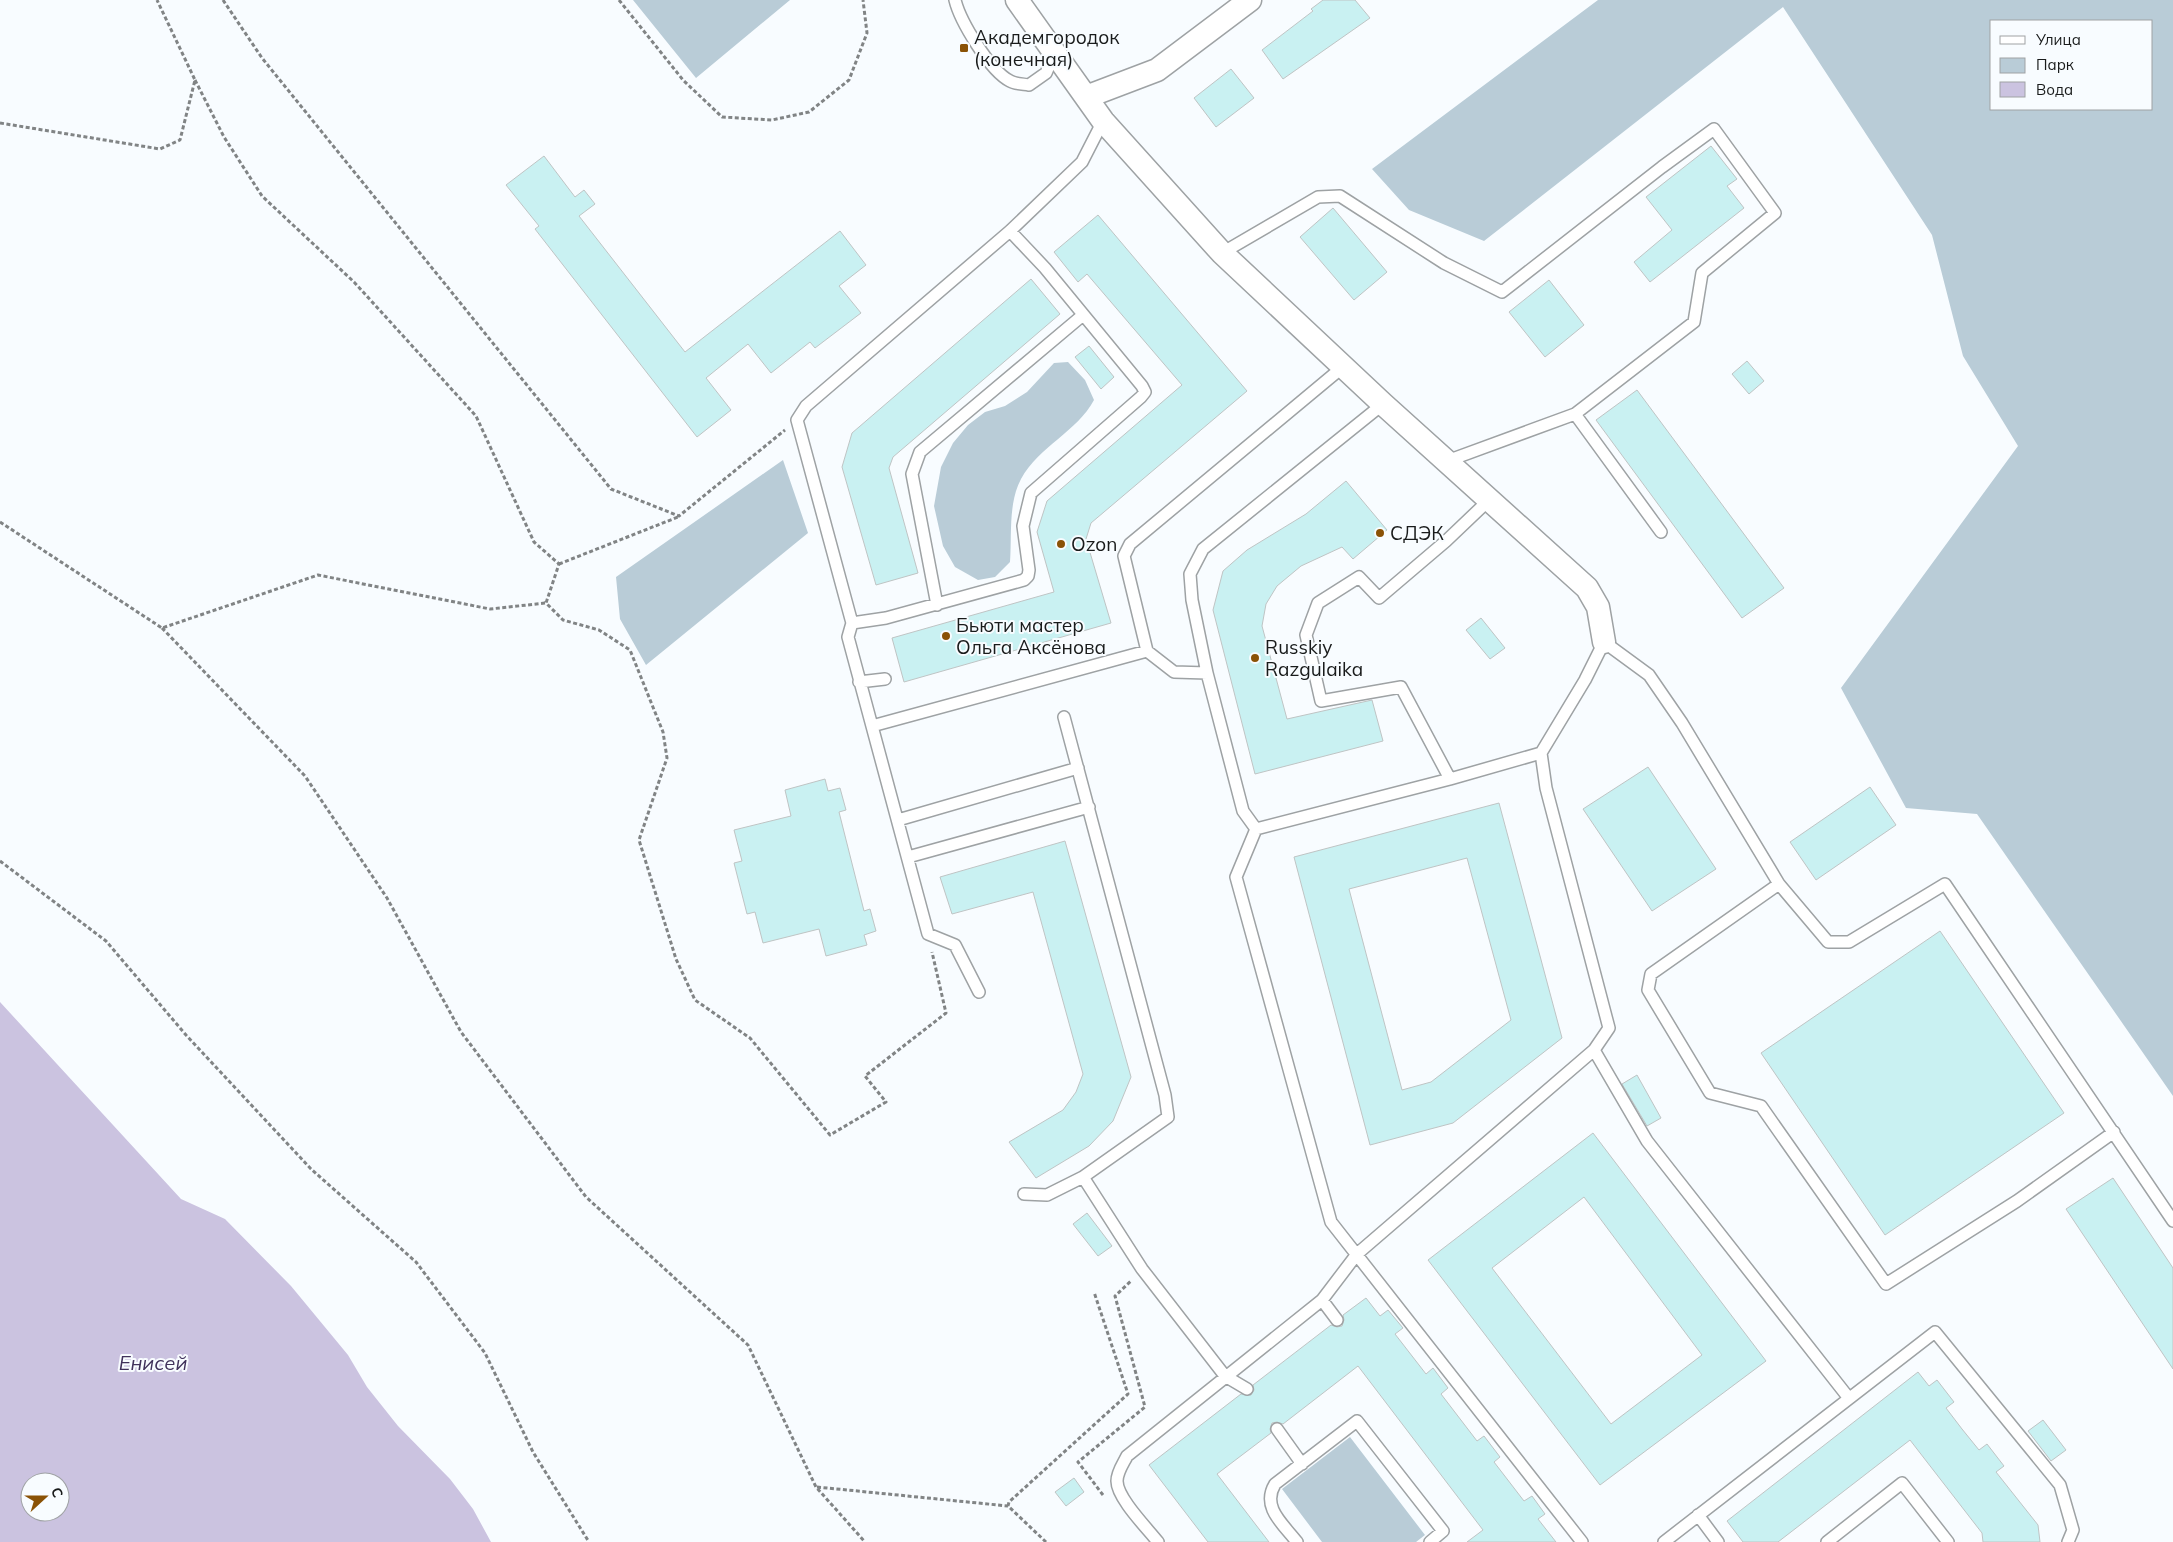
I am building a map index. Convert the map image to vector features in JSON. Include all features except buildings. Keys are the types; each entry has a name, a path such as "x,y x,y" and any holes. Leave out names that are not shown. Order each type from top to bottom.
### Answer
{"street":[{"path":"1017,0 1103,121 1222,253 1383,404 1587,588 1598,607 1604,642"},
{"path":"1086,96 1157,70 1250,0"}],"lane":[{"path":"955,0 958,14 975,40 995,68 1010,81 1029,85 1046,74 1054,52"},
{"path":"979,992 955,945 928,934 859,682 848,637 852,623 797,420 806,406 1010,231 1082,162 1103,121"},
{"path":"1222,253 1318,197 1340,196 1444,264 1502,292 1662,167 1714,129 1775,213 1702,273 1694,322 1575,414 1447,461"},
{"path":"852,623 886,618 1024,580 1028,576 1023,526 1031,493 1145,392 1083,315 1010,231"},
{"path":"937,605 912,474 920,452 1083,315"},
{"path":"1207,674 1174,672 1147,651 1124,556 1130,544 1344,366"},
{"path":"1256,829 1243,811 1207,674 1192,600 1190,574 1203,549 1383,404"},
{"path":"1575,414 1662,532"},
{"path":"1450,778 1401,687 1321,701 1306,635 1318,603 1359,577 1379,598 1446,541 1489,500"},
{"path":"1158,1542 1119,1492 1117,1481 1120,1467 1127,1456 1322,1300 1358,1254 1594,1050 1609,1028 1546,788 1541,753 1585,680 1604,642 1649,675 1682,723 1779,884 1828,942 1849,942 1944,884 2173,1221"},
{"path":"872,726 1147,651"},
{"path":"859,682 885,679"},
{"path":"1024,1194 1047,1195 1083,1177 1168,1117 1165,1095 1064,717"},
{"path":"1256,829 1541,753"},
{"path":"898,820 1078,768"},
{"path":"908,857 1089,807"},
{"path":"1256,829 1236,877 1331,1222 1582,1542"},
{"path":"1779,884 1651,974 1648,990 1710,1093 1761,1106 1886,1284 2017,1201 2114,1132"},
{"path":"1594,1050 1647,1141 1848,1397"},
{"path":"1083,1177 1142,1269 1225,1376 1247,1389"},
{"path":"1322,1300 1337,1320"},
{"path":"1664,1542 1848,1397 1935,1332 2060,1485 2073,1530 2068,1542"},
{"path":"1297,1542 1273,1512 1270,1503 1270,1493 1275,1484 1357,1421 1444,1531 1430,1542"},
{"path":"1277,1428 1302,1464"},
{"path":"1827,1542 1902,1483 1948,1542"},
{"path":"1698,1515 1718,1542"}],"path":[{"path":"158,0 224,138 262,196 354,282 476,416 534,542 559,564"},
{"path":"223,0 262,58 611,489 679,516"},
{"path":"619,0 684,80 722,117 772,120 809,112 849,80 867,33 863,0"},
{"path":"0,123 160,149 180,140 195,80"},
{"path":"546,603 559,564 679,516 797,420"},
{"path":"0,522 162,628 305,776 388,898 460,1032 586,1197 748,1344 816,1487 865,1542"},
{"path":"162,628 318,575 490,608 546,603"},
{"path":"546,603 563,620 599,630 630,650 663,732 667,758 639,840 676,959 695,1000 750,1038 830,1135 886,1102 865,1076 946,1013 928,934"},
{"path":"0,861 106,941 186,1035 311,1169 416,1262 485,1353 533,1452 589,1542"},
{"path":"1108,1502 1078,1462 1145,1406 1115,1296 1142,1269"},
{"path":"1008,1506 1009,1502 1128,1394 1094,1292"},
{"path":"816,1487 1008,1506 1046,1542"}],"green space":[{"path":"633,0 790,0 696,78"},
{"path":"1598,0 2173,0 2173,1096 1977,814 1906,808 1841,688 2018,446 1963,356 1932,235 1783,7 1484,241 1409,210 1372,169"},
{"path":"1068,362 1085,380 1094,400 1078,421 1038,457 1021,479 1012,509 1010,562 995,577 978,580 955,567 943,546 934,506 941,467 953,443 968,425 985,412 1005,406 1027,392 1054,363"},
{"path":"783,460 808,533 646,665 620,619 616,577"},
{"path":"1350,1437 1425,1535 1416,1542 1322,1542 1282,1489"}],"water":[{"name":"Енисей","path":"0,1002 181,1199 225,1219 291,1286 348,1355 367,1387 398,1426 450,1479 473,1509 491,1542 0,1542"}],"place":[{"name":"Академгородок (конечная)","path":"964,48"},
{"name":"СДЭК","path":"1380,533"},
{"name":"Ozon","path":"1061,544"},
{"name":"Бьюти мастер Oльга Аксёнова","path":"946,636"},
{"name":"Russkiy Razgulaika","path":"1255,658"}]}
